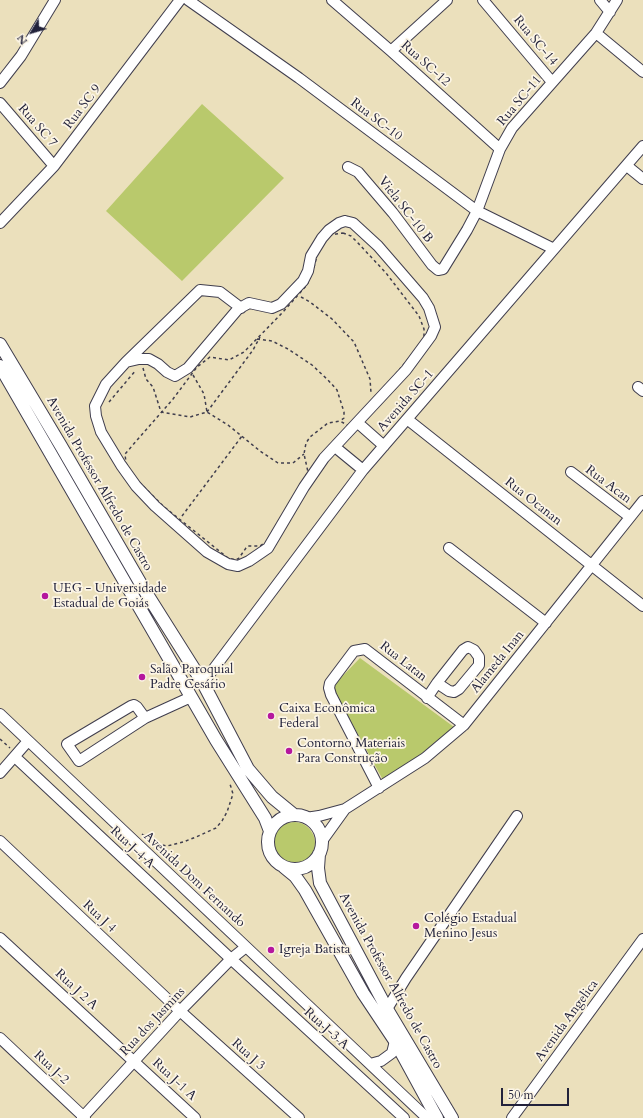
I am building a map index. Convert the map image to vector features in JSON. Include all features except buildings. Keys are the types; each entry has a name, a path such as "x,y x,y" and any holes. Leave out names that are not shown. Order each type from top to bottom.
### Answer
{"main road":[{"name":"Avenida Professor Alfredo de Castro","path":"0,344 142,586 203,682 248,769 272,797 300,816"},
{"name":"Avenida Professor Alfredo de Castro","path":"0,366 216,740 266,818 270,831"},
{"path":"300,816 317,827 322,841 319,854 313,862 304,868 294,869 284,867 273,858 269,852 268,844 270,831 276,823 284,817 300,816"},
{"name":"Avenida Professor Alfredo de Castro","path":"319,854 318,868 320,883 387,1008 452,1118"},
{"name":"Avenida Professor Alfredo de Castro","path":"284,867 295,876 306,890 363,993 395,1041 437,1118"}],"street":[{"path":"0,83 21,56 55,0"},
{"name":"Rua SC 9","path":"0,223 54,166 180,0"},
{"name":"Rua SC-10","path":"188,0 299,78 477,211 554,249"},
{"name":"Rua SC-12","path":"332,0 500,149"},
{"path":"391,51 447,0"},
{"name":"Rua SC-14","path":"483,0 552,82"},
{"path":"600,0 610,12"},
{"name":"Rua SC-11","path":"439,271 447,266 477,211 500,149 512,128 596,33 617,0"},
{"path":"596,33 643,72"},
{"name":"Rua SC 7","path":"0,103 54,166"},
{"name":"Avenida SC-1","path":"203,682 363,470 643,146"},
{"path":"627,166 643,179"},
{"name":"Viela SC-10 B","path":"348,167 358,172 393,213 432,266 439,271"},
{"path":"126,362 139,359 149,359 158,364 167,372 176,376 188,368 238,309 241,308 249,303 272,308 281,304 303,281 308,271 311,256 322,238 329,230 344,221 354,223 378,246 423,298 429,308 435,327 431,336 406,370 335,448 324,458 304,487 268,548 249,561 238,566 228,564 207,552 155,506 136,486 101,432 96,416 95,406 106,384 126,362 200,290 220,292 241,308"},
{"name":"Rua Ocanan","path":"407,419 643,606"},
{"path":"358,423 384,446"},
{"path":"335,448 363,470"},
{"name":"Rua Acan","path":"571,472 630,517"},
{"name":"Alameda Inan","path":"300,816 319,816 345,808 425,758 464,725 643,501"},
{"path":"449,548 546,623"},
{"path":"427,698 438,683 464,650 468,648 474,650 479,657 479,665 459,689 454,692 449,691 438,683"},
{"name":"Rua Latan","path":"379,788 331,695 329,688 330,683 354,651 365,649 464,725"},
{"path":"145,718 134,705 67,744 79,761 145,718 191,697"},
{"name":"Avenida Dom Fernando","path":"1,718 28,741 427,1118"},
{"path":"0,773 28,741"},
{"name":"Rua J-4 A","path":"15,757 231,959"},
{"name":"Alameda Inan","path":"322,841 345,808"},
{"path":"387,1008 517,816"},
{"name":"Rua J 4","path":"0,841 180,1011"},
{"name":"Rua J 2 A","path":"0,938 134,1062"},
{"name":"Avenida Angelica","path":"512,1118 643,939"},
{"name":"Rua dos Jasmins","path":"83,1117 180,1011 231,959 246,947"},
{"name":"Rua J-3 A","path":"231,959 404,1118"},
{"name":"Rua J 3","path":"180,1011 299,1118"},
{"name":"Rua J-2","path":"0,1038 83,1117"},
{"path":"370,1064 381,1061 392,1053 395,1041"},
{"name":"Rua J-1 A","path":"134,1062 195,1118"}],"path":[{"path":"125,454 197,367 210,356 229,360 244,352 307,285 319,248 331,235 343,233 351,236 386,273 419,316 424,329 424,338 419,346 349,426 340,421"},
{"path":"298,296 320,309 354,342 370,379 371,402"},
{"path":"161,412 190,417 207,412 253,350 257,339 270,325"},
{"path":"121,449 125,454 126,463 138,481 163,506 228,558 234,560 239,558 248,546 260,546 266,542 308,472 304,454 306,443 310,437 328,423 340,421 344,418 344,412 337,390 312,365 288,349 272,341 257,339"},
{"path":"142,365 146,379 153,387 161,412"},
{"path":"106,405 136,369"},
{"path":"192,374 204,394 207,412 228,425 278,463 292,463 304,454"},
{"path":"183,379 189,378"},
{"path":"180,519 242,436"},
{"path":"141,833 153,843 167,846 183,842 216,828 227,812 233,794 230,782"}],"green space":[{"path":"202,104 284,178 182,281 106,211"},
{"path":"360,658 454,727 410,763 383,780 332,687"},
{"path":"294,822 309,828 315,843 309,858 294,864 279,858 273,843 279,828"}],"place":[{"name":"UEG - Universidade Estadual de Goiás","path":"45,596"},
{"name":"Salão Paroquial Padre Cesário","path":"142,677"},
{"name":"Caixa Econômica Federal","path":"271,716"},
{"name":"Contorno Materiais Para Construção","path":"289,751"},
{"name":"Colégio Estadual Menino Jesus","path":"416,926"},
{"name":"Igreja Batista","path":"271,950"}]}
